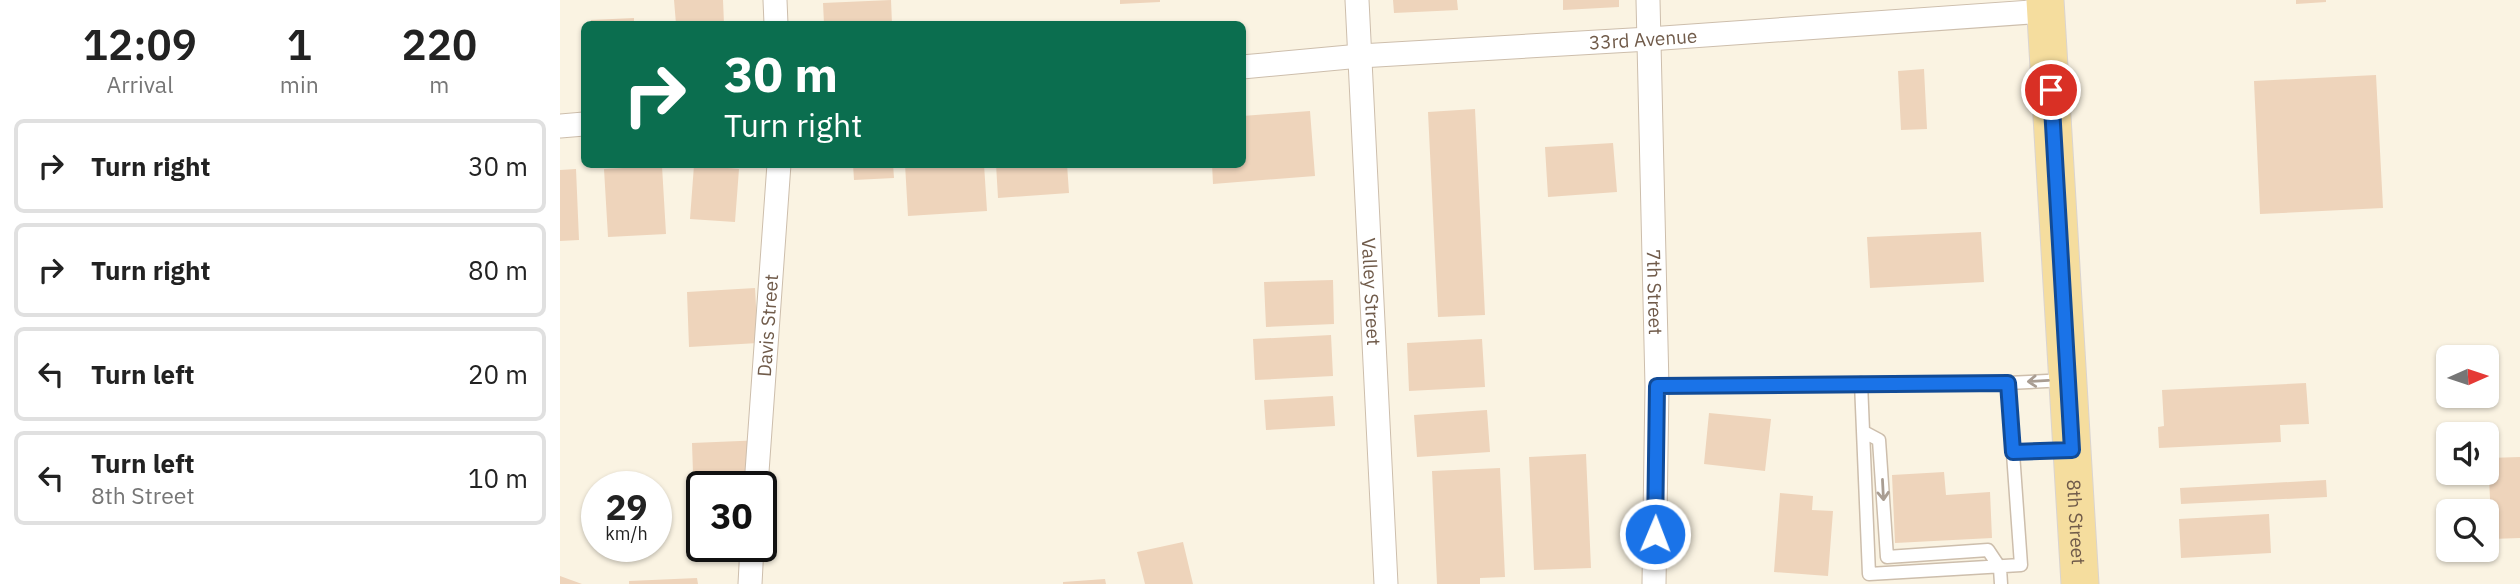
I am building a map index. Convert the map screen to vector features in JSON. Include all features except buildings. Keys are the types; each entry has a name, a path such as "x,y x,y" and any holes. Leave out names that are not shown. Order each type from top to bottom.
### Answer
{"main road":[{"name":"8th Street","path":"2046,5 2080,584"}],"street":[{"path":"775,0 776,21"},
{"name":"Valley Street","path":"1357,0 1386,584"},
{"name":"7th Street","path":"1648,0 1657,386 1654,584"},
{"name":"33rd Avenue","path":"1246,67 1360,56 1649,39 2046,5"},
{"path":"560,126 581,124"},
{"name":"Davis Street","path":"757,471 779,168"},
{"path":"750,584 751,562"}],"lane":[{"path":"1657,386 2008,383 2068,380"},
{"path":"1861,383 1869,579 2021,565 2008,383"},
{"path":"1864,432 1880,439 1886,557 1988,550 2000,568 2001,584"},
{"path":"2013,452 2072,450"}],"route":[{"path":"1655,534 1657,386 2008,383 2013,452 2072,450 2051,90"}]}
